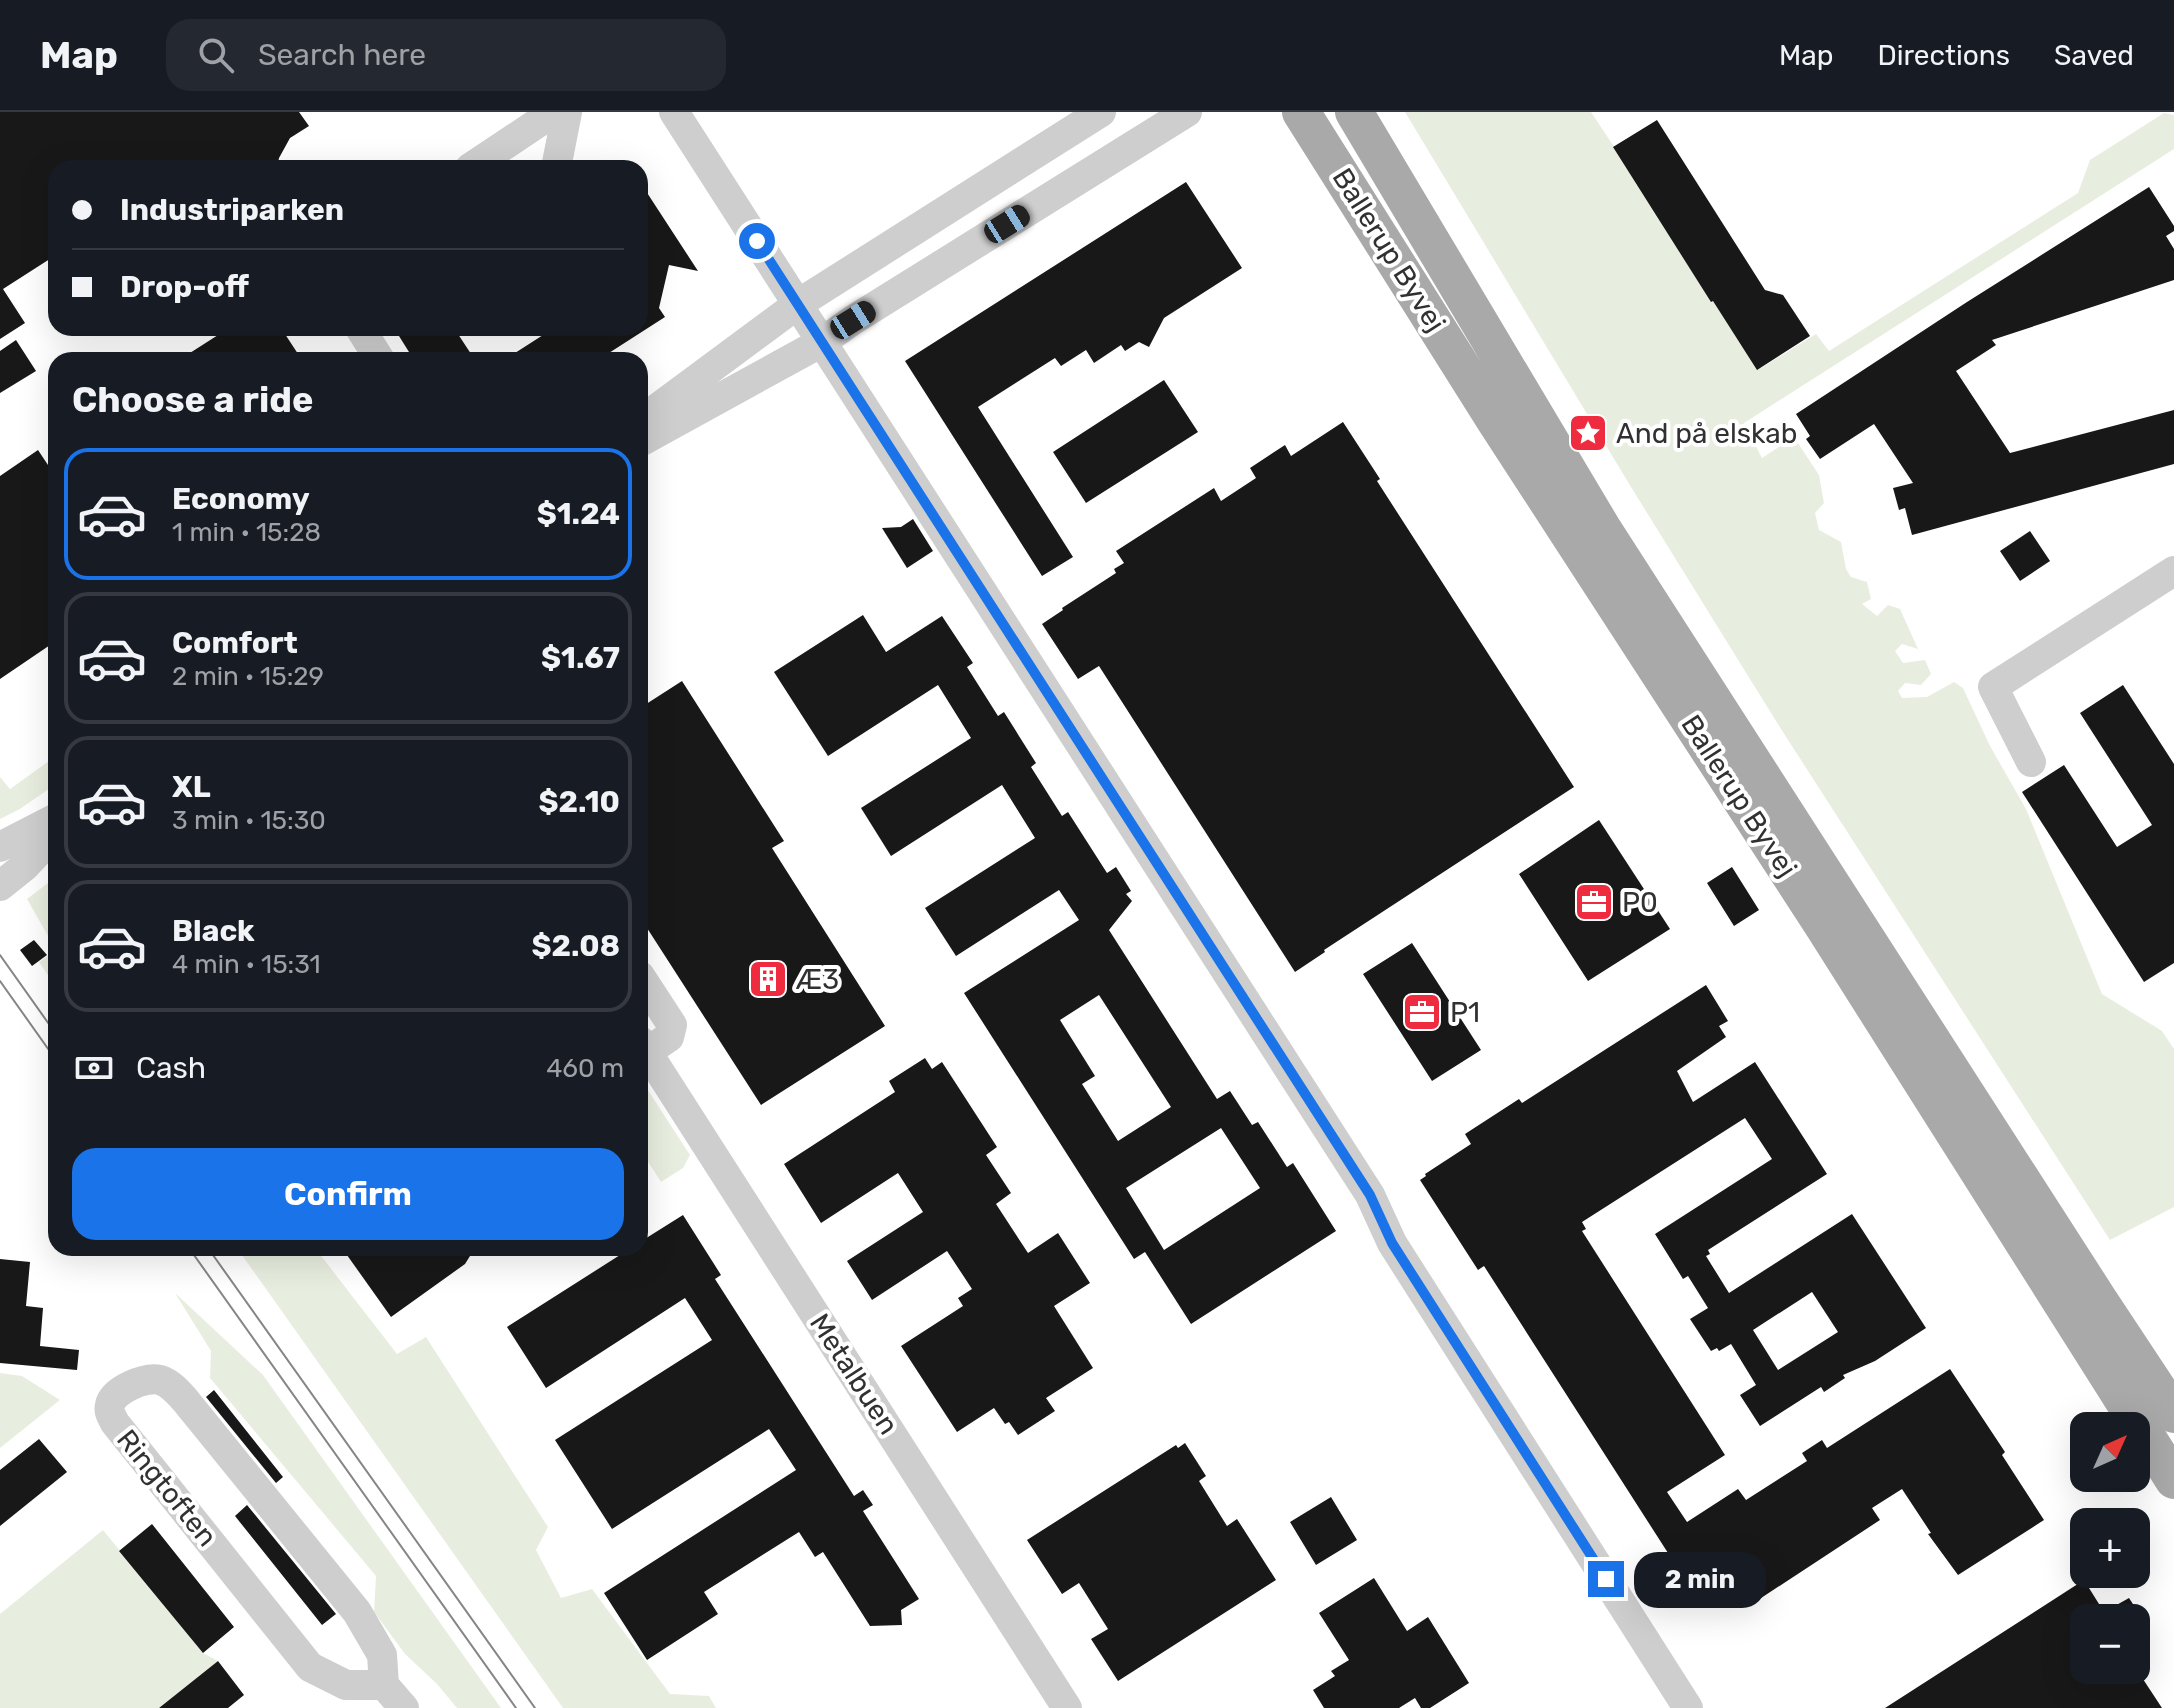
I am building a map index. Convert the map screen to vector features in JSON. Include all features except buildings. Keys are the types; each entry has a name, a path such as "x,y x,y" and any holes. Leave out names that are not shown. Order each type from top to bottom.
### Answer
{"main road":[{"name":"Ballerup Byvej","path":"1301,112 2174,1480"},
{"name":"Ballerup Byvej","path":"1354,112 1602,528 2174,1414"}],"street":[{"path":"482,160 554,112"},
{"path":"558,160 567,112"},
{"path":"674,112 1370,1195 1392,1243 1688,1708"},
{"path":"648,415 798,304 1101,112"},
{"path":"648,438 822,342 1187,112"},
{"path":"2031,762 1993,687 2174,571"},
{"path":"0,847 48,822"},
{"path":"0,886 48,842"},
{"path":"648,988 672,1025 669,1037 648,1045"},
{"name":"Metalbuen","path":"648,1053 1067,1708"},
{"name":"Ringtoften","path":"160,1380 185,1400 357,1612 382,1655 384,1685 346,1685 310,1667 115,1423 109,1406 119,1392 137,1382 160,1380"},
{"path":"384,1685 404,1708"}],"green space":[{"path":"1405,112 1591,112 1761,368 1816,334 1829,351 2078,193 2090,160 2164,113 2174,115 2174,149 1744,423 1762,458 1794,437 1819,475 1824,503 1815,513 1819,530 1841,542 1846,569 1851,577 1867,582 1871,599 1862,604 1877,616 1888,605 1900,609 1918,649 1902,644 1895,651 1903,663 1925,660 1931,674 1921,685 1905,683 1898,691 1902,698 1927,697 1954,682 1963,688 1990,746 2026,809 2102,994 2162,1031 2174,1049 2174,1207 2110,1240 1781,729"},
{"path":"48,762 48,790 0,819 0,777 10,789"},
{"path":"48,883 48,936 27,899"},
{"path":"48,956 48,975 39,962"},
{"path":"648,1090 690,1155 683,1168 661,1182 648,1162"},
{"path":"243,1256 321,1256 397,1354 426,1337 548,1527 536,1550 561,1598 592,1589 670,1694 709,1696 716,1708 563,1708"},
{"path":"175,1293 263,1375 501,1708 457,1708 405,1654 374,1612 376,1576 210,1378 211,1351"},
{"path":"0,1373 22,1376 60,1400 0,1448"},
{"path":"103,1530 203,1653 218,1661 159,1708 0,1708 0,1614"}],"tram line":[{"path":"0,955 48,1023"},
{"path":"0,981 48,1049"},
{"path":"195,1256 516,1708"},
{"path":"214,1256 535,1708"}],"place":[{"name":"And på elskab","path":"1588,433"},
{"name":"P0","path":"1594,902"},
{"name":"Æ3","path":"768,979"},
{"name":"P1","path":"1422,1012"}],"route":[{"path":"757,241 1370,1195 1392,1243 1606,1579"}]}
